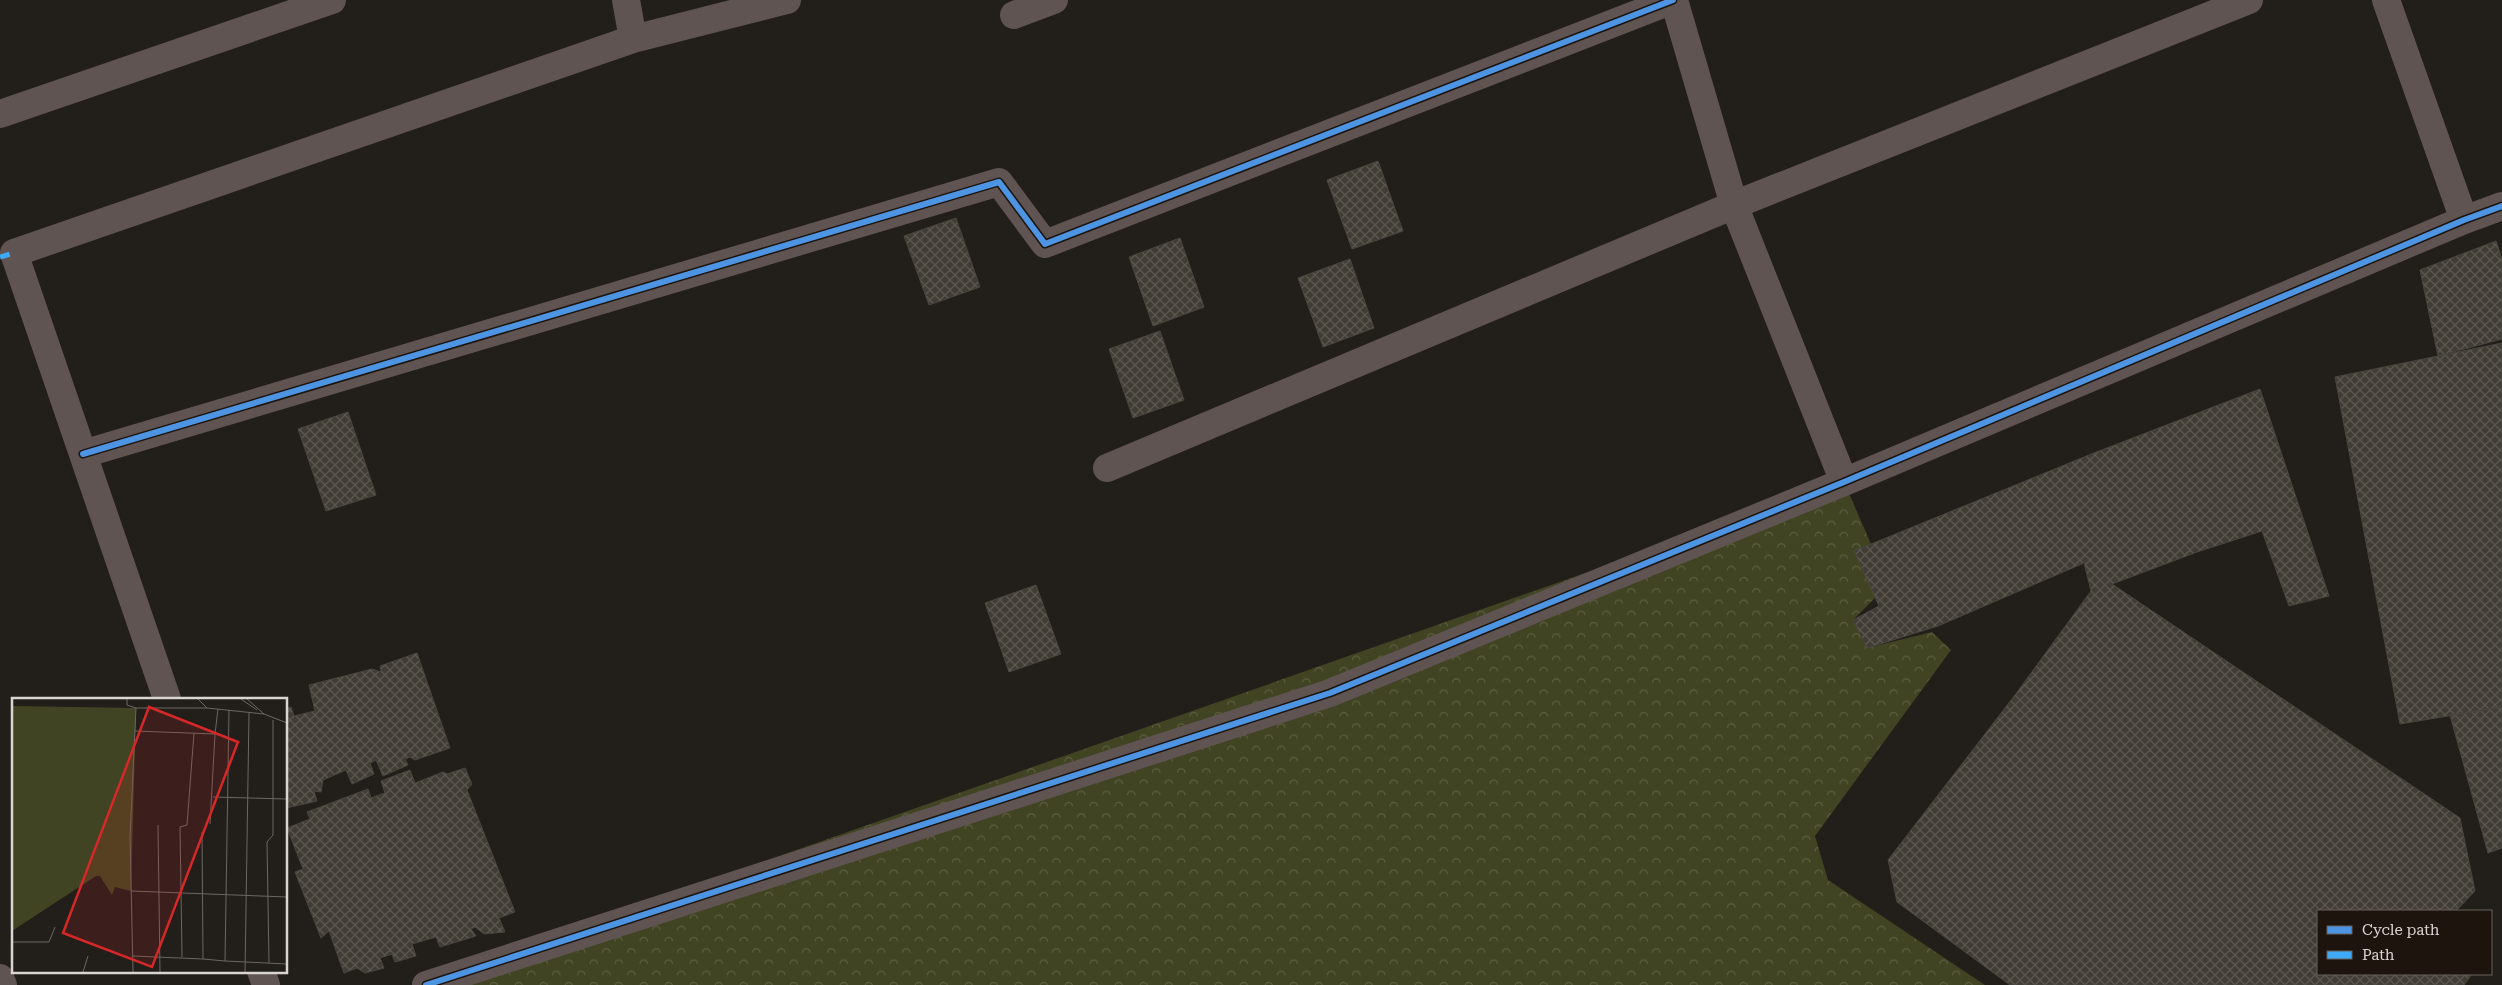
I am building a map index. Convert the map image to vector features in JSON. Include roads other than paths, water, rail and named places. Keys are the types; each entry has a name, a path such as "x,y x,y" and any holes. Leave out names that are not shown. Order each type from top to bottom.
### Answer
{"street":[{"path":"0,114 332,0"},
{"path":"626,0 633,39"},
{"path":"167,698 83,454 7,255 633,39 787,0"},
{"path":"1014,15 1054,0"},
{"path":"83,454 999,182 1045,244 1673,0 1734,205 1844,482"},
{"path":"1108,468 1734,205 2249,0"},
{"path":"2386,0 2464,220"},
{"path":"426,985 1330,693 1844,482 2464,220 2502,206"},
{"path":"261,972 266,985"},
{"path":"0,978 3,985"}]}
